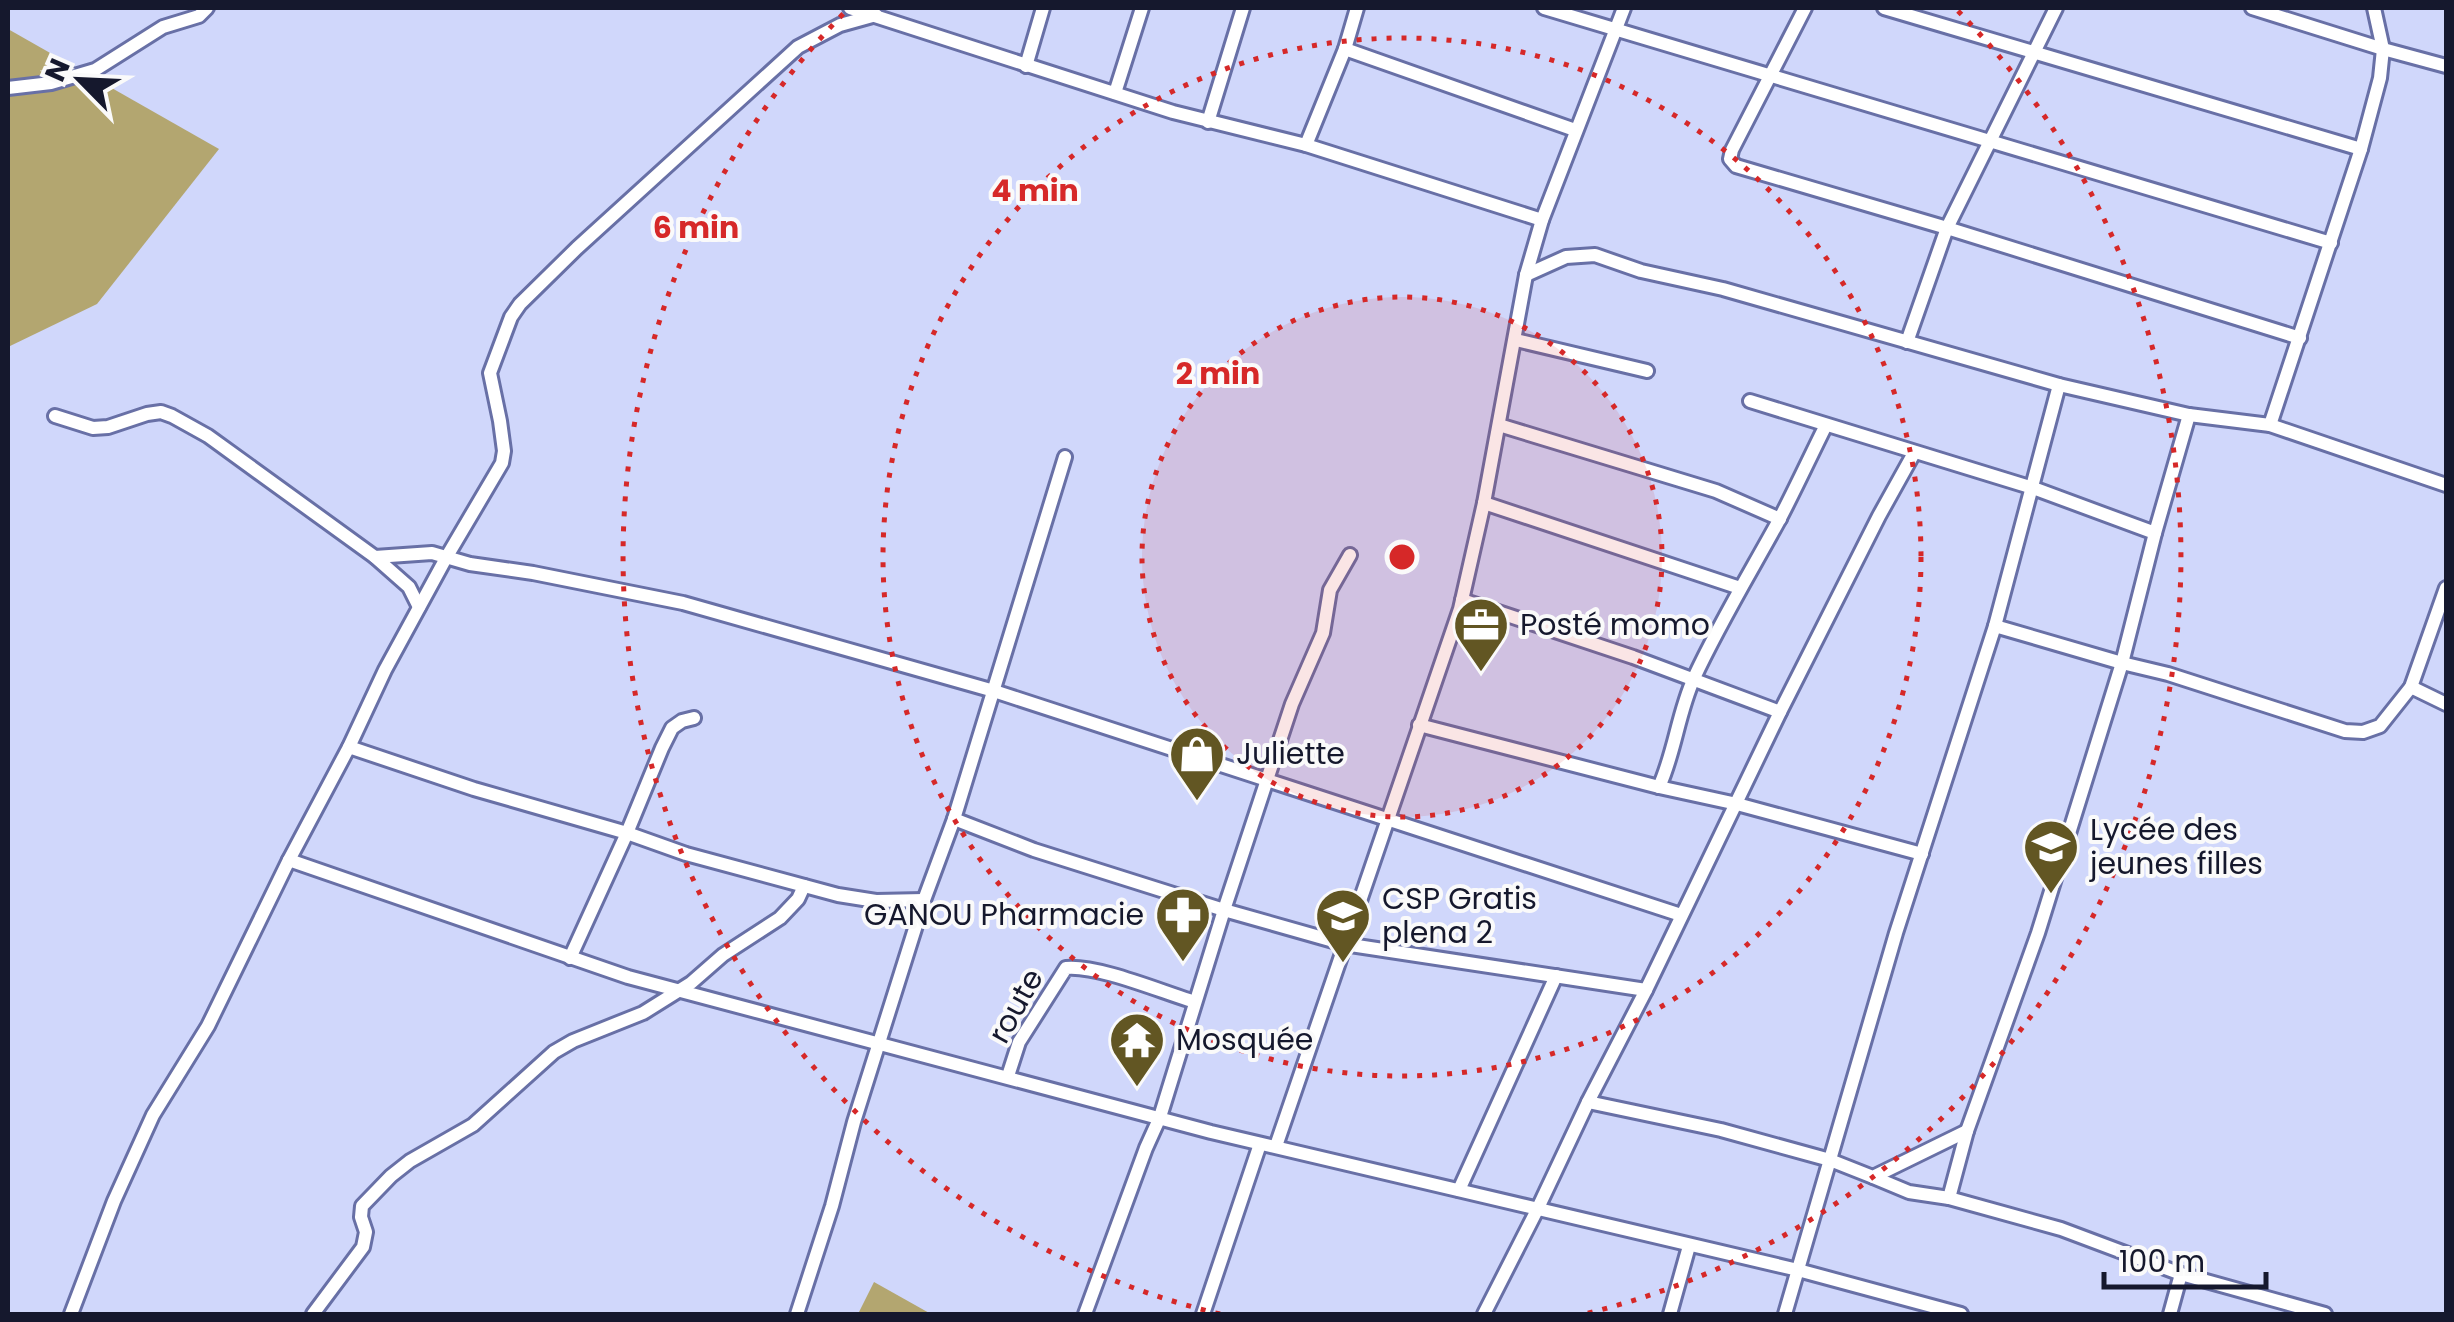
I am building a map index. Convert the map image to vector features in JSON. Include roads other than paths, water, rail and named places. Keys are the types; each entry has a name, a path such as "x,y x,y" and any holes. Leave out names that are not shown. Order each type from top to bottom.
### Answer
{"street":[{"path":"8,88 51,83 95,70 163,26 199,16 207,8"},
{"path":"850,8 876,15"},
{"path":"1026,66 1043,8"},
{"path":"1115,93 1142,8"},
{"path":"1208,122 1244,8"},
{"path":"1306,144 1357,8"},
{"path":"1544,8 2332,244"},
{"path":"1276,1146 1462,600 1484,504 1526,275 1575,130 1624,8"},
{"path":"1805,8 1732,150 1730,159 1736,166 2300,338"},
{"path":"1884,8 2361,149"},
{"path":"1908,342 1947,228 2056,8"},
{"path":"2252,8 2446,66"},
{"path":"2270,425 2332,244 2380,78 2384,49 2374,8"},
{"path":"71,1314 114,1200 152,1115 208,1026 379,684 503,457 490,373 511,317 588,238 798,47 840,25 896,14 1026,66 1208,122 1306,144 1542,220"},
{"path":"1344,49 1575,130"},
{"path":"1526,275 1566,257 1595,255 2058,386 2189,416 2270,425 2446,485"},
{"path":"1516,340 1647,371"},
{"path":"1785,1314 1896,933 1995,626 2058,386"},
{"path":"1750,401 2033,488 2155,533"},
{"path":"55,416 93,428 147,414 161,412 172,416 208,436 375,558 409,587 419,607"},
{"path":"1948,1198 1967,1131 2038,934 2122,663 2189,416"},
{"path":"1498,425 1716,491 1780,519"},
{"path":"1659,787 1693,680 1826,425"},
{"path":"1484,1314 1780,712 1914,453"},
{"path":"797,1314 1065,457"},
{"path":"1484,504 1740,588"},
{"path":"375,558 432,553 470,564 683,603 994,691 1681,914"},
{"path":"1085,1314 1160,1117 1292,704 1323,633 1330,590 1350,555"},
{"path":"1995,626 2168,674 2344,730 2363,732 2380,726 2411,687 2446,588"},
{"path":"1462,600 1633,657 1780,712"},
{"path":"2411,687 2446,704"},
{"path":"570,958 672,728 694,718"},
{"path":"1419,725 1922,854"},
{"path":"349,747 686,854 804,886 876,901 924,900"},
{"path":"954,819 1034,850 1344,944 1646,990"},
{"path":"289,860 628,976 1260,1144 1798,1270 1961,1314"},
{"path":"313,1314 363,1246 366,1232 360,1217 362,1206 392,1176 410,1161 473,1125 554,1052 643,1013 681,990 780,918 804,886"},
{"name":"route","path":"1008,1076 1018,1042 1066,968 1106,974 1189,1000"},
{"path":"1460,1190 1556,976"},
{"path":"1588,1102 1721,1130 1830,1160 1909,1192 1948,1198 2061,1229 2181,1274 2325,1314"},
{"path":"1873,1178 1967,1131"},
{"path":"1203,1314 1260,1144"},
{"path":"1670,1314 1689,1246"},
{"path":"2170,1314 2181,1274"}],"place":[{"name":"Posté momo","path":"1481,674"},
{"name":"Juliette","path":"1197,803"},
{"name":"Lycée des jeunes filles","path":"2051,896"},
{"name":"GANOU Pharmacie","path":"1183,964"},
{"name":"CSP Gratis plena 2","path":"1343,965"},
{"name":"Mosquée","path":"1137,1089"}]}
